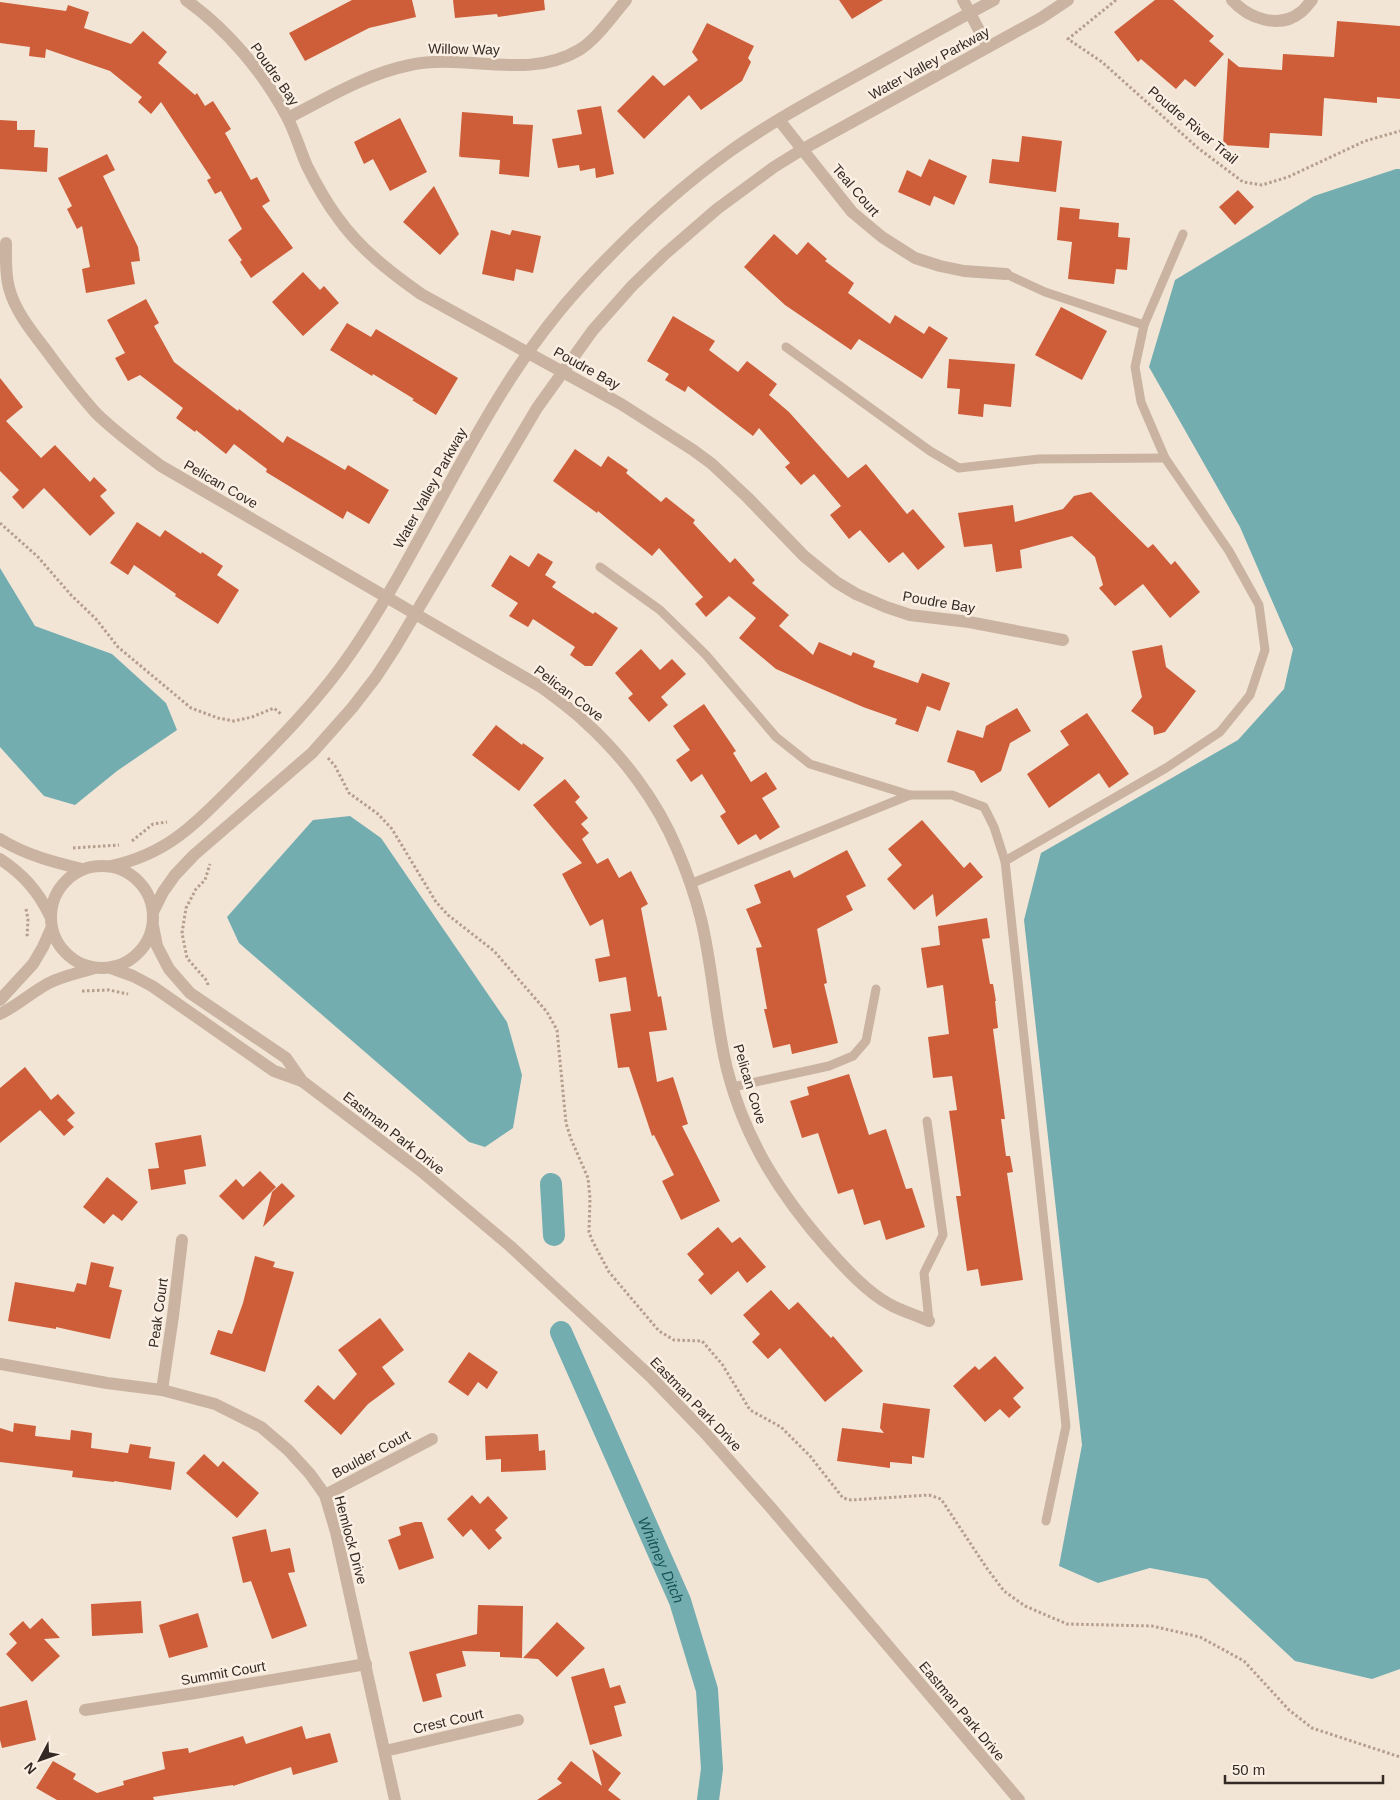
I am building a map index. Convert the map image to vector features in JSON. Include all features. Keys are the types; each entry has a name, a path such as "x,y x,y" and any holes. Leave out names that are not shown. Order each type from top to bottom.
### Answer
{"street":[{"name":"Poudre Bay","path":"186,0 231,39 257,72 288,118 307,166 337,217 353,237 394,276 421,294 621,404 693,450 712,464 748,498 804,556 836,582 856,594 886,608 910,615 969,622 1063,640"},
{"name":"Willow Way","path":"288,118 366,78 380,72 411,64 437,61 517,65 557,60 580,49 590,41 626,0"},
{"path":"963,0 988,47"},
{"name":"Water Valley Parkway","path":"111,866 133,862 155,852 179,836 210,809 293,725 353,651 386,598 500,392 527,353 579,288 616,249 654,212 704,170 733,149 779,120 994,0"},
{"name":"Water Valley Parkway","path":"153,912 163,892 175,875 194,855 318,747 376,677 537,408 593,330 632,286 717,208 774,167 1040,18 1068,0"},
{"path":"1232,0 1246,14 1261,20 1280,21 1291,18 1301,12 1312,0"},
{"path":"779,120 803,150"},
{"name":"Teal Court","path":"803,150 852,212 882,237 915,258 964,271 1006,274"},
{"name":"Pelican Cove","path":"6,243 6,271 13,299 30,330 75,389 128,442 161,466 541,687 584,720 622,760 654,805 677,849 690,884 702,921 722,1046 733,1087 754,1142 768,1171 789,1202 850,1274 889,1304 929,1321"},
{"path":"0,839 44,860 82,869"},
{"path":"0,859 28,881 42,899 50,916"},
{"path":"96,866 111,866 124,871 140,882 150,898 153,926 148,940 139,953 126,963 111,968 94,968 79,964 66,955 57,943 51,929 52,903 58,889 69,877 82,869 96,866"},
{"name":"Eastman Park Drive","path":"153,926 157,946 169,969 190,993 286,1058 302,1080 421,1171 510,1246 651,1377 706,1433 1019,1800"},
{"path":"0,1000 32,964 43,947 51,929"},
{"path":"0,1014 19,1004 51,982 94,968"},
{"name":"Eastman Park Drive","path":"111,968 133,976 152,986 274,1071 302,1080"},
{"name":"Peak Court","path":"162,1390 182,1240"},
{"name":"Hemlock Drive","path":"0,1364 107,1383 162,1390 215,1404 261,1427 288,1450 310,1474 324,1495 336,1532 396,1800"},
{"name":"Boulder Court","path":"324,1495 432,1439"},
{"name":"Summit Court","path":"85,1710 366,1664"},
{"name":"Crest Court","path":"385,1751 518,1720"}],"lane":[{"path":"1005,861 1166,768 1220,732 1250,695 1265,650 1259,604 1229,551 1165,458 1141,402 1135,367 1144,325 1183,234"},
{"path":"1006,274 1045,292 1144,325"},
{"path":"786,347 930,451 959,468 1039,459 1165,458"},
{"path":"600,567 660,610 706,655 776,737 810,764 910,795 952,795 984,807 994,827 1005,861 1066,1426 1046,1521"},
{"path":"690,884 910,795"},
{"path":"733,1087 829,1066 853,1056 866,1041 876,990"},
{"path":"927,1121 943,1235 924,1273 929,1321"}],"path":[{"name":"Poudre River Trail","path":"1116,0 1068,39 1102,62 1198,148 1243,182 1262,185 1288,177 1365,140 1400,132"},
{"path":"0,523 38,557 71,595 96,619 118,647 191,708 218,718 234,721 252,717 274,708 293,725"},
{"path":"318,747 335,766 349,793 378,814 392,828 436,902 448,915 494,951 547,1012 557,1030 566,1123 588,1178 590,1198 588,1232 609,1272 659,1330 674,1340 702,1341 722,1364 750,1410 781,1427 810,1456 843,1498 851,1500 929,1495 941,1499 1004,1591 1024,1606 1067,1624 1152,1626 1200,1637 1244,1661 1289,1710 1312,1728 1400,1757"},
{"path":"129,842 153,824"},
{"path":"68,848 124,845"},
{"path":"188,958 183,939 183,920 190,898 205,880"},
{"path":"23,904 29,930 25,945"},
{"path":"76,992 110,990 136,997"}],"water":[{"path":"1400,169 1400,1669 1372,1679 1295,1661 1207,1579 1150,1568 1098,1583 1059,1566 1082,1445 1024,920 1041,853 1238,740 1284,689 1293,649 1240,527 1149,367 1175,280 1314,196"},
{"path":"0,568 35,626 112,654 166,703 177,730 117,771 75,805 44,796 0,747"},
{"path":"350,816 381,838 507,1022 522,1075 513,1128 485,1147 469,1142 239,943 227,917 313,820"}],"building":[{"path":"352,0 412,0 416,17 369,28 305,61 289,33"},
{"path":"453,0 544,0 545,10 498,17 497,14 455,18"},
{"path":"839,0 883,0 852,19"},
{"path":"1155,0 1173,0 1214,36 1209,41 1224,54 1195,87 1185,79 1176,89 1141,59 1138,62 1114,32"},
{"path":"0,2 66,11 68,5 89,12 84,28 131,44 143,31 167,52 158,63 195,95 197,93 205,106 213,101 231,129 225,133 251,180 257,177 270,201 262,206 293,248 251,278 240,262 242,260 228,240 242,229 221,191 215,194 207,180 211,178 161,102 151,114 138,102 142,97 110,71 46,49 45,58 29,56 30,47 0,43"},
{"path":"1337,21 1400,26 1400,99 1377,97 1377,103 1324,98 1322,136 1270,133 1269,148 1223,145 1228,58 1239,67 1282,70 1283,54 1334,57"},
{"path":"707,23 754,46 748,58 751,62 742,81 701,110 689,95 644,139 617,111 653,75 664,86 698,60 692,52"},
{"path":"601,106 614,174 596,178 595,168 580,171 579,165 558,168 552,139 582,134 577,110"},
{"path":"462,112 513,116 513,124 533,125 529,177 499,174 500,160 460,157 461,155 459,157"},
{"path":"400,118 427,172 390,191 373,159 364,164 354,142"},
{"path":"0,120 17,121 17,130 35,130 34,147 48,148 47,172 0,169"},
{"path":"1022,136 1062,141 1056,192 989,183 992,159 1019,162"},
{"path":"107,154 115,170 103,176 138,247 140,261 131,262 135,284 86,293 82,269 90,267 82,226 77,229 67,209 72,206 58,178"},
{"path":"929,159 967,176 954,205 934,196 930,206 898,192 907,170 921,177"},
{"path":"434,186 459,234 440,255 403,222"},
{"path":"1238,190 1254,207 1235,225 1219,207"},
{"path":"1060,207 1080,209 1079,219 1119,223 1118,237 1130,238 1127,270 1116,269 1114,284 1068,279 1072,242 1057,240"},
{"path":"491,230 510,235 512,230 541,236 533,273 516,269 514,281 482,274"},
{"path":"774,234 797,255 808,242 827,259 825,261 854,283 848,293 890,324 895,315 924,334 929,326 948,338 922,379 859,339 851,350 785,305 744,267"},
{"path":"303,272 320,290 324,286 339,303 303,336 272,302"},
{"path":"146,299 159,323 154,326 174,362 283,443 287,436 345,470 348,465 389,490 369,524 347,511 343,519 266,472 267,469 234,444 226,454 196,430 195,432 176,418 183,408 140,375 128,381 115,358 125,353 107,320"},
{"path":"1061,307 1107,331 1082,380 1035,355"},
{"path":"673,316 715,341 709,350 738,372 747,361 777,384 769,395 789,412 848,478 866,464 907,514 913,509 945,547 918,570 903,552 889,563 860,530 849,539 830,515 841,506 814,474 801,485 785,467 790,463 759,428 753,436 688,386 685,392 665,380 669,374 647,361"},
{"path":"347,323 371,337 376,329 458,378 436,415 412,400 414,399 330,350"},
{"path":"949,359 1015,364 1011,407 984,404 983,417 958,414 960,389 947,388"},
{"path":"0,378 23,407 6,421 41,458 55,445 90,482 94,477 107,490 100,496 115,513 90,536 44,488 23,509 12,497 19,490 0,471"},
{"path":"575,449 601,467 608,456 628,470 626,473 661,502 666,497 695,520 693,523 730,563 735,558 755,580 752,583 789,615 779,626 813,655 819,642 851,656 853,652 875,661 873,667 918,683 922,673 950,683 940,711 927,706 918,732 895,724 897,719 863,707 776,669 739,638 756,618 729,596 706,617 695,604 703,597 659,548 652,556 598,511 597,513 553,481"},
{"path":"1091,492 1148,548 1153,544 1171,565 1175,561 1200,592 1170,618 1143,584 1115,606 1099,588 1103,585 1095,557 1072,536 1020,550 1022,568 996,572 992,544 964,547 958,513 1013,505 1015,522 1063,509 1074,496"},
{"path":"137,522 160,537 165,530 223,566 217,575 239,590 218,624 175,596 176,594 134,565 128,575 110,563"},
{"path":"538,553 553,562 545,575 556,582 552,587 618,628 592,666 585,666 570,655 575,647 533,619 528,627 509,616 518,603 491,586 510,555 529,567"},
{"path":"1162,645 1166,667 1196,691 1165,732 1154,735 1153,727 1131,711 1142,697 1132,651"},
{"path":"641,649 660,670 672,659 686,674 661,697 668,705 649,722 628,698 633,694 615,673"},
{"path":"704,704 736,751 733,753 751,782 766,772 777,789 762,798 780,827 760,840 756,834 738,845 720,816 726,812 702,774 691,782 676,760 690,750 673,726"},
{"path":"1017,708 1031,731 1010,743 1001,771 981,783 974,771 947,762 957,730 983,738 986,726"},
{"path":"1087,713 1129,774 1109,788 1099,773 1049,808 1027,774 1069,745 1060,731"},
{"path":"496,725 522,745 523,743 544,758 519,791 472,755"},
{"path":"565,779 580,797 575,802 588,818 581,824 589,833 582,839 597,864 608,858 619,878 631,871 648,904 641,908 658,997 661,996 667,1030 649,1032 657,1082 673,1077 688,1124 682,1126 720,1201 681,1220 662,1181 674,1175 654,1135 652,1136 629,1067 618,1068 610,1014 631,1011 626,977 599,982 595,959 610,956 603,919 590,926 562,874 582,863 533,805"},
{"path":"922,820 964,868 970,862 983,877 936,917 933,894 914,910 887,879 902,865 888,849"},
{"path":"847,850 866,886 846,896 853,910 817,929 827,983 824,984 838,1043 792,1054 790,1044 773,1048 764,1009 767,1009 756,948 762,947 746,909 761,903 754,885 790,870 794,878"},
{"path":"987,918 990,938 982,939 990,984 993,984 996,1001 998,1028 993,1029 1005,1119 1001,1119 1006,1156 1010,1156 1013,1172 1007,1173 1023,1280 981,1286 978,1269 967,1271 956,1196 961,1196 949,1111 957,1110 952,1076 933,1078 928,1037 949,1034 943,985 927,988 921,948 940,945 938,926"},
{"path":"25,1067 51,1100 58,1094 75,1113 67,1120 74,1127 64,1136 40,1110 0,1143 0,1088"},
{"path":"849,1074 869,1135 886,1129 906,1189 912,1188 925,1227 886,1240 880,1220 864,1225 853,1189 838,1194 818,1133 802,1138 790,1101 809,1095 807,1087"},
{"path":"201,1135 206,1166 184,1170 186,1184 151,1190 148,1169 159,1168 155,1143"},
{"path":"260,1171 276,1187 243,1220 219,1196 236,1179 243,1187"},
{"path":"107,1177 138,1202 122,1221 113,1214 104,1224 83,1207"},
{"path":"282,1183 295,1196 263,1227 272,1192"},
{"path":"718,1227 732,1243 740,1237 766,1267 747,1283 738,1271 711,1295 698,1280 704,1274 687,1254"},
{"path":"255,1256 275,1262 273,1267 294,1272 265,1372 210,1354 218,1330 232,1334 243,1303"},
{"path":"91,1262 114,1267 109,1287 122,1290 110,1339 56,1327 56,1329 8,1321 15,1282 74,1292 77,1283 86,1285"},
{"path":"771,1290 789,1310 798,1302 831,1338 833,1336 863,1371 825,1402 780,1348 768,1359 752,1342 760,1334 743,1315"},
{"path":"380,1318 404,1350 382,1367 395,1384 368,1404 341,1435 304,1401 318,1385 334,1400 357,1374 338,1350"},
{"path":"469,1352 498,1372 487,1389 478,1382 468,1396 448,1382"},
{"path":"995,1356 1024,1388 1013,1398 1021,1407 1009,1418 1000,1409 985,1422 953,1386 975,1366 979,1370"},
{"path":"883,1403 930,1409 924,1458 912,1456 912,1464 890,1462 890,1468 837,1461 842,1428 884,1433 880,1428"},
{"path":"14,1423 36,1426 35,1436 70,1440 71,1430 92,1433 91,1448 128,1453 130,1444 151,1447 149,1458 175,1462 171,1490 114,1481 72,1477 73,1471 0,1462 0,1428 13,1432"},
{"path":"538,1434 539,1451 545,1450 546,1470 501,1472 501,1459 486,1460 485,1436"},
{"path":"204,1454 218,1467 223,1461 259,1493 237,1518 186,1473"},
{"path":"472,1495 480,1504 488,1496 508,1518 495,1530 502,1538 489,1550 471,1529 463,1537 447,1519"},
{"path":"422,1522 434,1558 399,1570 388,1540 401,1535 399,1527"},
{"path":"266,1529 271,1552 290,1548 295,1572 288,1573 307,1626 272,1639 251,1581 243,1583 232,1537"},
{"path":"141,1601 143,1633 92,1636 91,1604"},
{"path":"478,1605 523,1606 522,1658 500,1657 500,1652 462,1651 466,1666 436,1674 442,1697 423,1702 409,1652 477,1634"},
{"path":"198,1613 208,1647 169,1658 159,1625"},
{"path":"42,1618 60,1638 44,1639 60,1656 32,1682 6,1654 17,1643 9,1634 23,1621 30,1629"},
{"path":"557,1622 585,1648 557,1677 538,1659 523,1658"},
{"path":"604,1668 610,1688 620,1685 626,1703 614,1706 622,1736 590,1745 571,1677"},
{"path":"27,1700 36,1740 2,1748 0,1740 0,1707"},
{"path":"302,1726 306,1739 330,1733 338,1762 293,1775 291,1767 233,1786 153,1797 154,1800 57,1800 36,1788 53,1761 76,1774 73,1779 97,1793 124,1785 123,1781 165,1769 162,1752 188,1748 189,1753 243,1736 246,1744"},
{"path":"592,1749 621,1773 608,1790 621,1800 537,1800 562,1783 557,1779 571,1761 602,1786"}],"waterway":[{"name":"Whitney Ditch","path":"551,1184 554,1235"},
{"name":"Whitney Ditch","path":"561,1332 680,1601 707,1690 712,1769 708,1800"}]}
